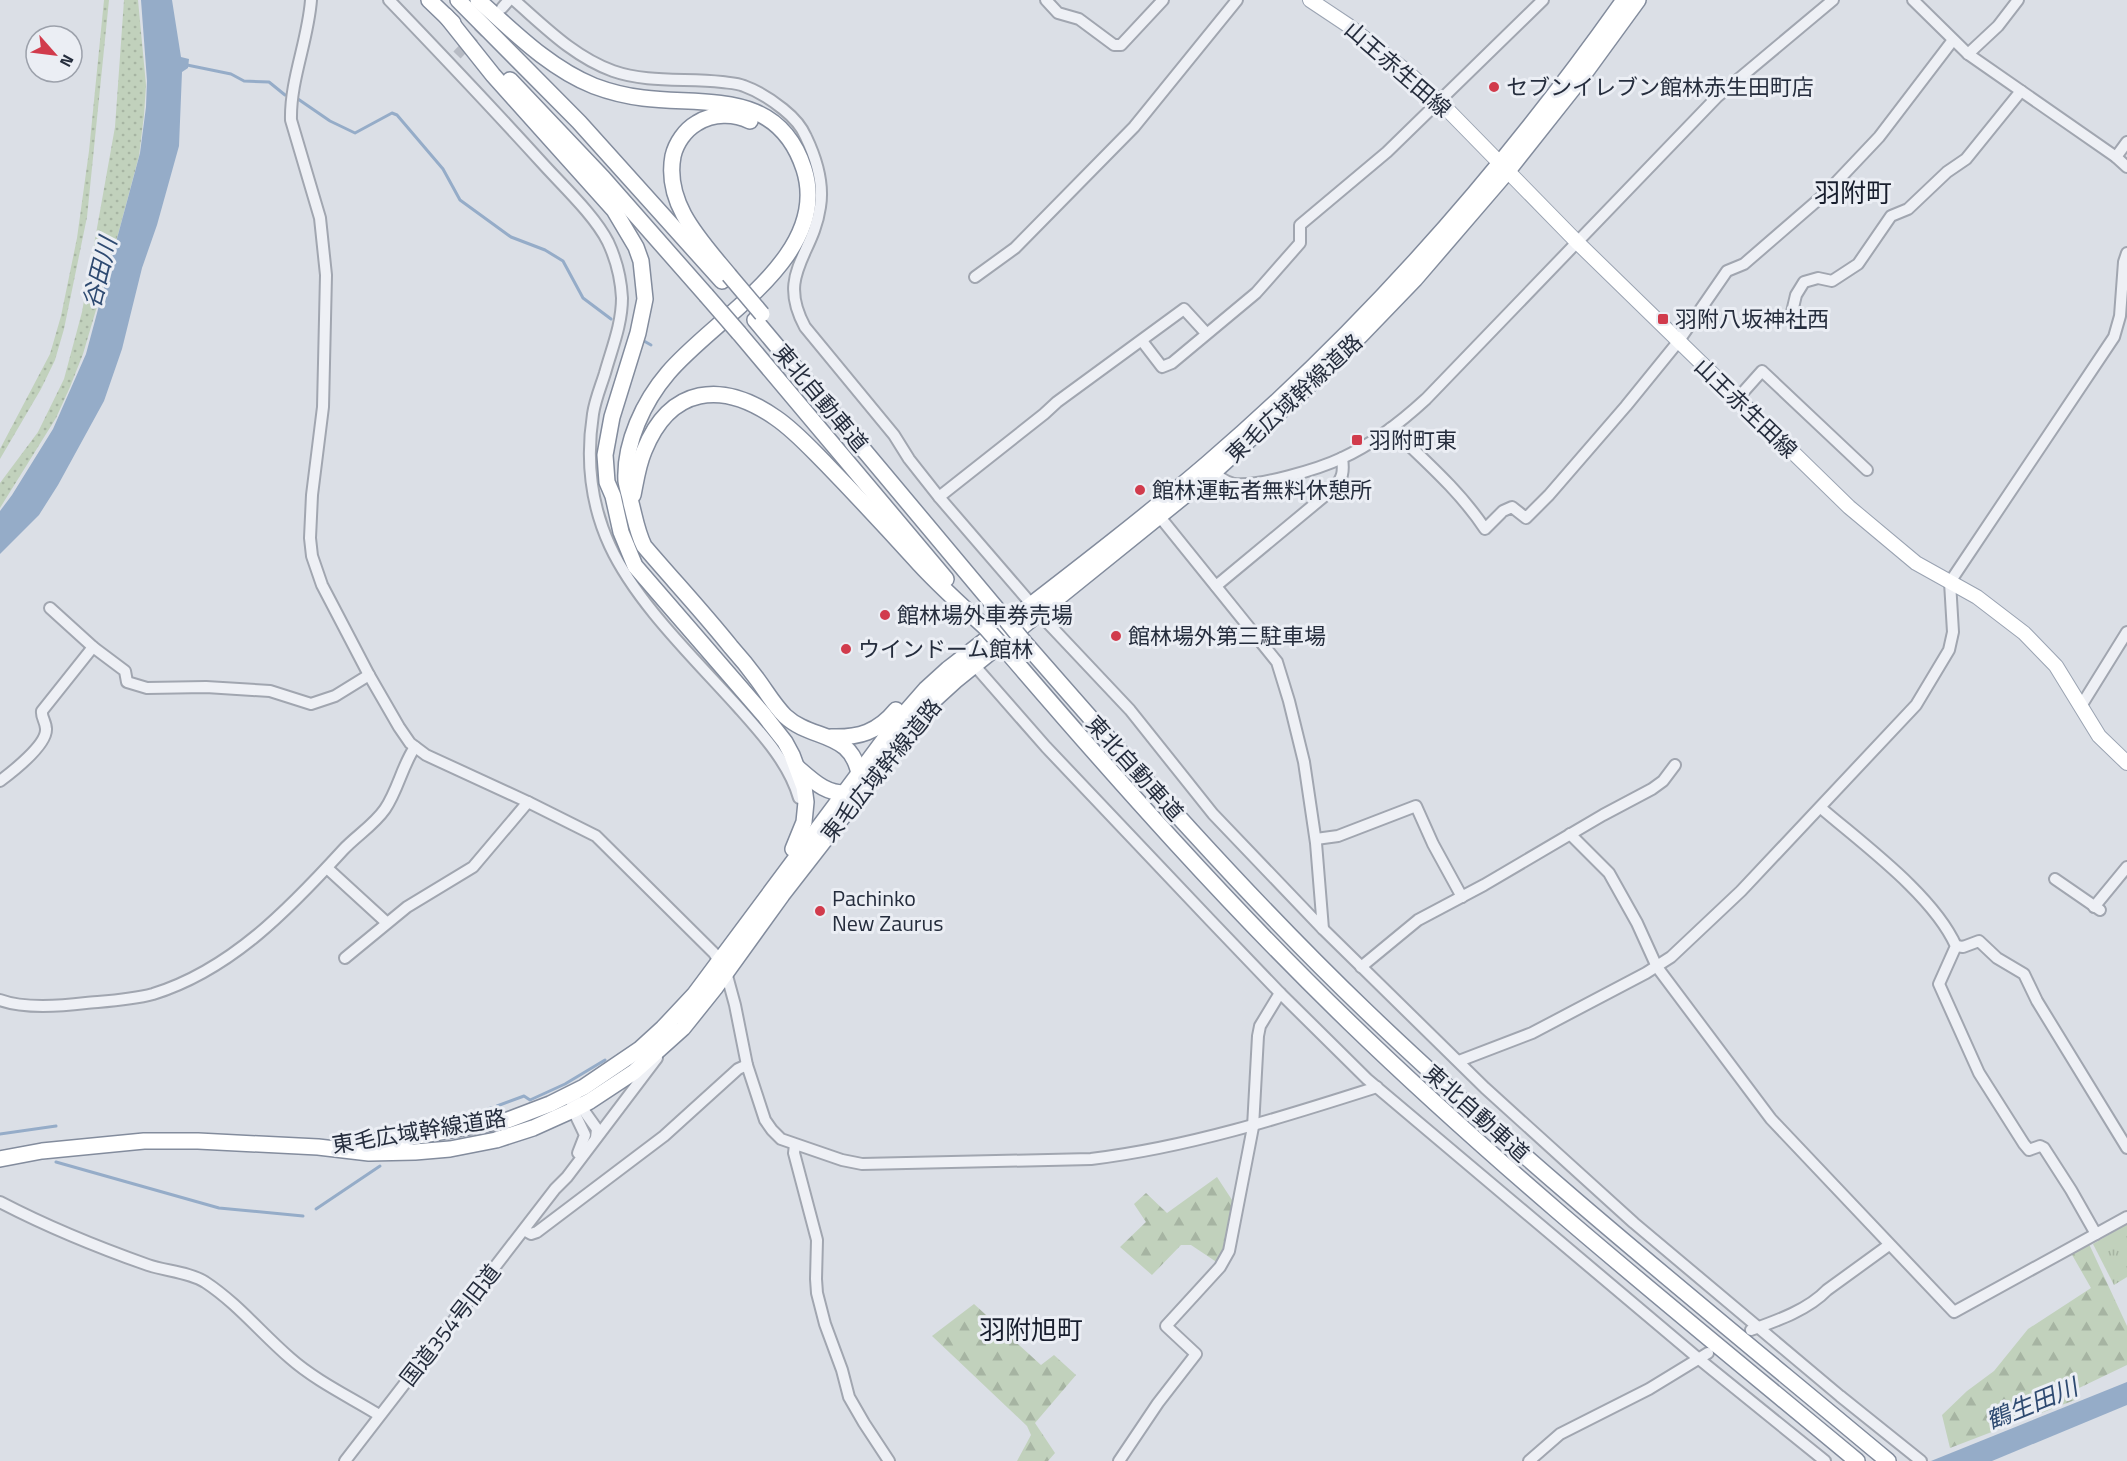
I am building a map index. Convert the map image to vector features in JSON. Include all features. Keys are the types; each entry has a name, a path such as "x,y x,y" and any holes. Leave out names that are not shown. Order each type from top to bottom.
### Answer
{"highway":[{"name":"東北自動車道","path":"429,0 507,76 595,169 739,333 986,628 1166,833 1274,949 1350,1024 1467,1132 1547,1202 1857,1461"},
{"name":"東北自動車道","path":"458,0 579,122 725,278 759,317 859,445 1024,642 1253,898 1395,1039 1567,1193 1888,1461"},
{"path":"478,0 541,54 592,85 644,99 740,106 767,118 789,139 804,170 807,183 806,209 804,220 792,247 776,270 759,288 697,343 669,372 657,386 641,414 631,444 626,483 637,532 644,546 731,646 778,709 796,724 831,737 847,738 871,732 890,718 928,676 948,669"},
{"name":"東毛広域幹線道路","path":"318,1147 406,1138 500,1122 571,1094 626,1060 663,1028 723,966 932,702 975,666 1035,608 1211,468 1305,389 1415,279 1503,167 1624,0"},
{"name":"東毛広域幹線道路","path":"1503,167 1579,81 1638,0"},
{"path":"446,16 493,75 614,210 629,233 641,261 645,299 642,317 612,417 607,443 607,482 613,496 621,532 635,566 764,715 785,742 798,768 806,801 804,822 774,887"},
{"path":"613,496 622,439 627,424 650,380 675,351 759,275 781,246 794,219 798,192 792,164 785,151 773,136 757,124 744,118 721,115 698,122 679,141 673,158 672,180 675,194 691,227 725,278"},
{"path":"632,504 643,452 654,430 667,412 684,400 701,394 736,397 763,410 796,434 933,579 986,628"},
{"name":"東毛広域幹線道路","path":"0,1159 42,1151 144,1141 198,1141 318,1147 369,1153 450,1149 516,1134 577,1108 620,1082 668,1043 704,1003 723,966 774,887 915,701 948,669 1160,517 1211,468"},
{"path":"798,768 819,787 828,791 843,793 862,791 859,772 849,752 831,737"}],"main road":[{"name":"山王赤生田線","path":"1310,0 1349,26 1405,70 1439,101 1578,243 1849,507 1916,563 2001,614 2031,639 2056,666 2098,736 2127,764"}],"street":[{"path":"311,0 291,107 291,120 320,218 326,275 323,406 312,495 310,546 322,585 369,675 399,727 414,747 426,755 528,802 601,841 723,966 735,1005 747,1065 768,1125 782,1138 795,1145 862,1164 1053,1162 1129,1155 1193,1142 1377,1087"},
{"path":"389,0 452,59 572,195 607,240 614,255 622,297 620,317 593,412 591,473 599,520 610,546 634,587 769,743 796,787 799,798"},
{"path":"1046,0 1058,13 1079,19 1114,45 1121,45 1163,0"},
{"path":"975,277 1015,248 1134,127 1237,0"},
{"path":"1142,341 1162,368 1172,363 1256,293 1300,243 1300,225 1387,152 1543,0"},
{"path":"1211,468 1233,484 1253,483 1342,458 1392,429 1426,399 1716,97 1833,0"},
{"path":"1913,0 1968,54 2127,167"},
{"path":"1968,54 1998,26 2018,0"},
{"path":"508,3 572,50 616,72 651,78 702,80 743,86 774,101 794,118 805,133 821,179 820,207 811,238 797,268 794,297 796,310 805,327 894,435 909,459 939,497 1035,608 1130,710 1213,814 1361,967 1634,1223 1755,1329 1921,1461"},
{"path":"1392,429 1438,475 1485,529 1503,511 1512,507 1526,518 1549,495 1626,406 1678,342 1727,271 1743,264 1826,193 1894,119 1953,40"},
{"path":"1792,312 1796,295 1804,282 1818,278 1832,281 1858,264 1891,216 1908,209 1947,172 1966,159 2021,91"},
{"path":"2116,157 2127,142"},
{"path":"1459,1061 1525,1036 1658,967 1735,897 1916,705 1949,650 1953,632 1950,582 2114,337 2120,316 2124,262 2127,253"},
{"path":"939,497 1057,402 1184,309 1206,333"},
{"path":"1737,399 1762,371 1868,470"},
{"path":"1216,586 1342,480 1344,471 1342,458"},
{"path":"1160,517 1277,662 1304,762 1316,839 1323,929"},
{"path":"50,608 93,647 125,671 128,682 147,688 206,687 262,690 311,704 334,696 369,675"},
{"path":"2081,706 2127,632"},
{"path":"0,781 41,742 46,733 41,714 43,708 93,647"},
{"path":"975,666 1046,747 1280,993 1377,1087 1703,1356 1825,1461"},
{"path":"0,1000 18,1004 75,1004 124,999 166,989 206,970 247,944 296,900 384,810 414,747"},
{"path":"1361,967 1418,920 1652,789 1675,765"},
{"path":"345,958 386,922 412,903 473,867 528,802"},
{"path":"1316,839 1338,836 1416,806 1433,844 1462,897"},
{"path":"1821,808 1921,895 1952,937 1956,946 1939,984 1979,1073 2029,1150 2040,1146 2044,1148 2096,1234"},
{"path":"1570,834 1609,873 1633,914 1658,967 1771,1119 1954,1312 2127,1217"},
{"path":"2055,879 2097,909 2127,867"},
{"path":"327,868 386,922"},
{"path":"1956,946 1963,947 1979,941 1997,958 2024,974 2037,1000 2126,1142"},
{"path":"1119,1461 1158,1403 1196,1354 1166,1326 1220,1266 1229,1251 1252,1126 1260,1026 1280,993"},
{"path":"595,1139 668,1043"},
{"path":"524,1230 531,1234 537,1232 664,1136 738,1069 747,1065"},
{"name":"国道354号旧道","path":"555,1189 584,1142 584,1132 571,1094"},
{"name":"国道354号旧道","path":"345,1461 595,1139 597,1129 577,1108"},
{"path":"795,1145 794,1153 818,1240 817,1293 825,1324 849,1397 889,1461"},
{"path":"0,1202 39,1222 96,1245 151,1266 199,1279 238,1307 291,1359 379,1415"},
{"path":"1755,1329 1819,1298 1888,1245"},
{"path":"1529,1461 1560,1434 1649,1389 1703,1356"}],"green space":[{"path":"104,0 109,0 87,217 64,329 55,360 41,389 0,459 0,449 50,354 61,316 77,238 89,151"},
{"path":"124,0 138,0 146,85 139,156 83,354 70,387 56,418 0,508 0,483 38,432 64,379 82,312 115,127"},
{"path":"1217,1177 1234,1203 1225,1250 1218,1263 1191,1245 1181,1245 1152,1275 1120,1247 1146,1222 1134,1204 1146,1193 1167,1213"},
{"path":"2127,1224 2127,1277 2114,1285 2093,1244"},
{"path":"2089,1244 2127,1326 2127,1365 2079,1388 2080,1398 1950,1448 1942,1415 1967,1391 1994,1371 2028,1329 2091,1288 2071,1253"},
{"path":"974,1304 1041,1365 1054,1355 1076,1375 1035,1423 1055,1453 1048,1461 1017,1461 1031,1435 1027,1426 932,1336"}],"water":[{"path":"141,0 172,0 181,57 189,59 188,68 182,72 179,146 157,225 142,268 122,349 104,401 39,515 0,554 0,511 53,429 86,354 140,153 147,81"},
{"path":"2127,1382 2127,1405 1992,1461 1931,1461"}],"waterway":[{"path":"187,65 231,74 244,81 269,82 285,95"},
{"path":"298,99 330,121 355,133 392,113 397,115 443,169 460,200 511,237 545,250 563,261 583,298 611,319"},
{"path":"644,341 651,345"},
{"path":"497,1106 524,1096 530,1100 565,1084 605,1060"},
{"path":"397,1127 457,1121 491,1108"},
{"path":"0,1134 56,1126"},
{"path":"56,1162 219,1208 303,1216"},
{"path":"316,1209 380,1166"}],"tunnel":[{"path":"457,55 500,10"}],"place":[{"name":"セブンイレブン館林赤生田町店","path":"1494,87"},
{"name":"羽附八坂神社西","path":"1663,319"},
{"name":"羽附町東","path":"1357,440"},
{"name":"館林運転者無料休憩所","path":"1140,490"},
{"name":"館林場外車券売場","path":"885,615"},
{"name":"館林場外第三駐車場","path":"1116,636"},
{"name":"ウインドーム館林","path":"846,649"},
{"name":"Pachinko New Zaurus","path":"820,911"}],"district":[{"name":"羽附町","path":"1853,193"},
{"name":"羽附旭町","path":"1031,1330"}],"water label":[{"name":"谷田川","path":"100,273"},
{"name":"鶴生田川","path":"2032,1404"}]}
